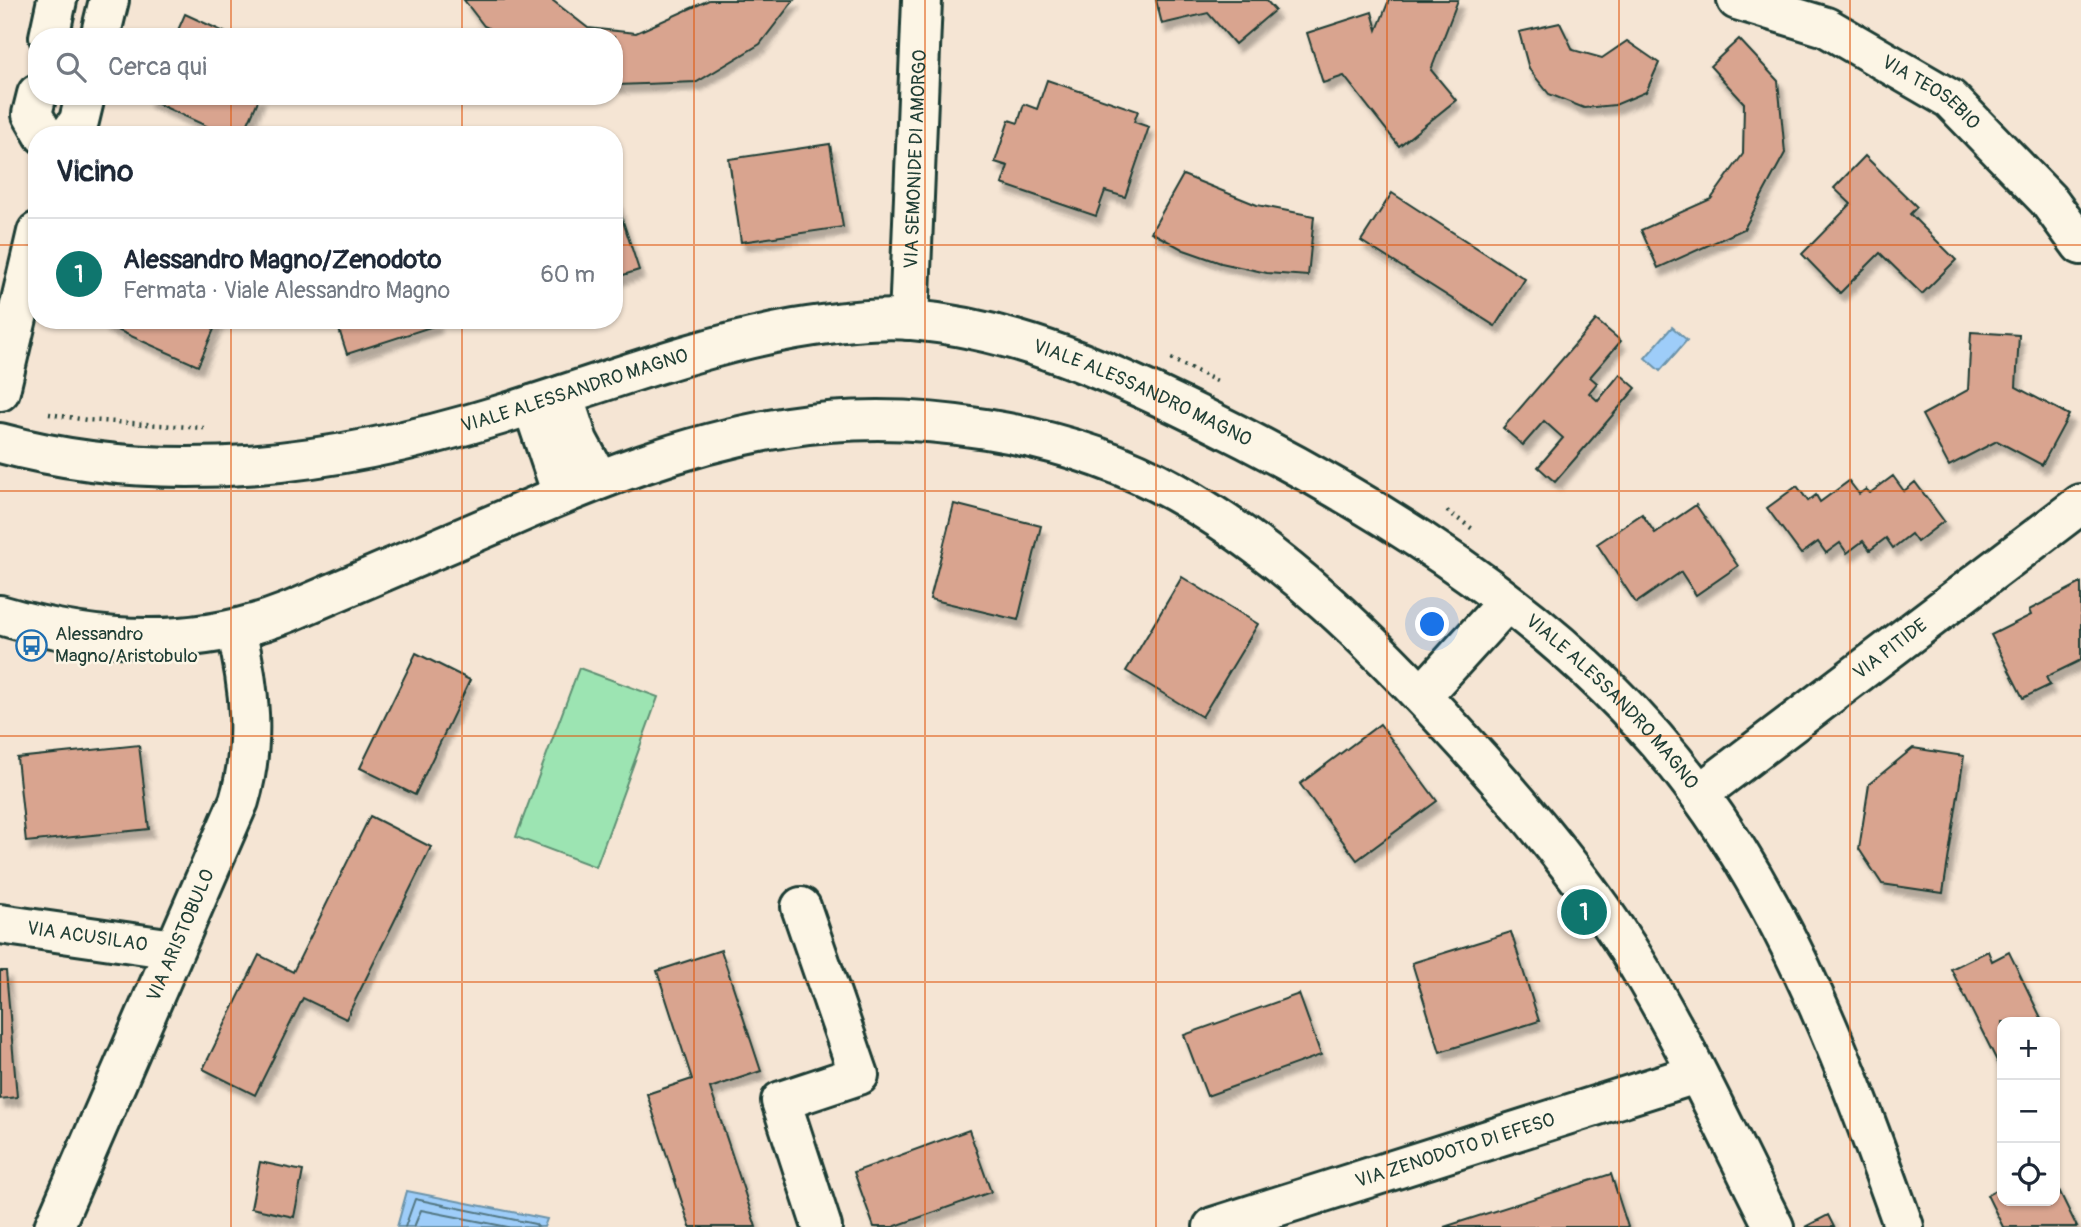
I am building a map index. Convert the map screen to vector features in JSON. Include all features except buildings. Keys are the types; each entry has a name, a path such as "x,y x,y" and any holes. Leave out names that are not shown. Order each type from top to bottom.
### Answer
{"street":[{"path":"51,28 57,0"},
{"path":"102,28 109,0"},
{"name":"VIA SEMONIDE DI AMORGO","path":"909,320 922,0"},
{"name":"VIA TEOSEBIO","path":"1737,0 1826,27 1950,99 2048,200 2081,245"},
{"path":"34,105 32,114 39,126"},
{"path":"75,126 83,105"},
{"path":"0,391 28,271"},
{"name":"VIALE ALESSANDRO MAGNO","path":"0,443 132,467 175,470 334,454 472,423 678,358 764,336 849,322 909,320 1020,341 1155,394 1260,446 1352,497 1413,535 1506,603 1636,717 1699,794 1743,862 1825,1021 1904,1227"},
{"path":"548,400 578,441 598,478"},
{"path":"548,400 562,494"},
{"path":"0,615 55,629 117,638 159,638 236,630 289,612 598,478 688,449 786,427 830,422 954,424 1024,438 1093,458 1157,483 1219,519 1257,546 1319,598 1422,695 1527,812 1580,879 1630,953 1696,1074 1774,1227"},
{"name":"VIA PITIDE","path":"1699,794 2081,504"},
{"path":"1422,695 1506,603"},
{"name":"VIA ARISTOBULO","path":"58,1226 174,949 233,818 244,783 250,748 250,712 236,630"},
{"path":"801,907 859,1075 781,1101 822,1227"},
{"name":"VIA ACUSILAO","path":"0,924 174,949"},
{"name":"VIA ZENODOTO DI EFESO","path":"1213,1227 1696,1074"}],"path":[{"path":"1164,356 1189,365 1225,385"},
{"path":"37,412 87,420 210,428"},
{"path":"1440,507 1464,521 1484,538"}],"green space":[{"path":"579,668 658,697 596,867 516,837"}],"water":[{"path":"1672,327 1687,340 1660,371 1645,358"},
{"path":"407,1191 547,1219 544,1227 397,1227"}],"place":[{"name":"Alessandro Magno/Aristobulo","path":"32,645"},
{"name":"Alessandro Magno/Zenodoto","path":"1584,912"}]}
